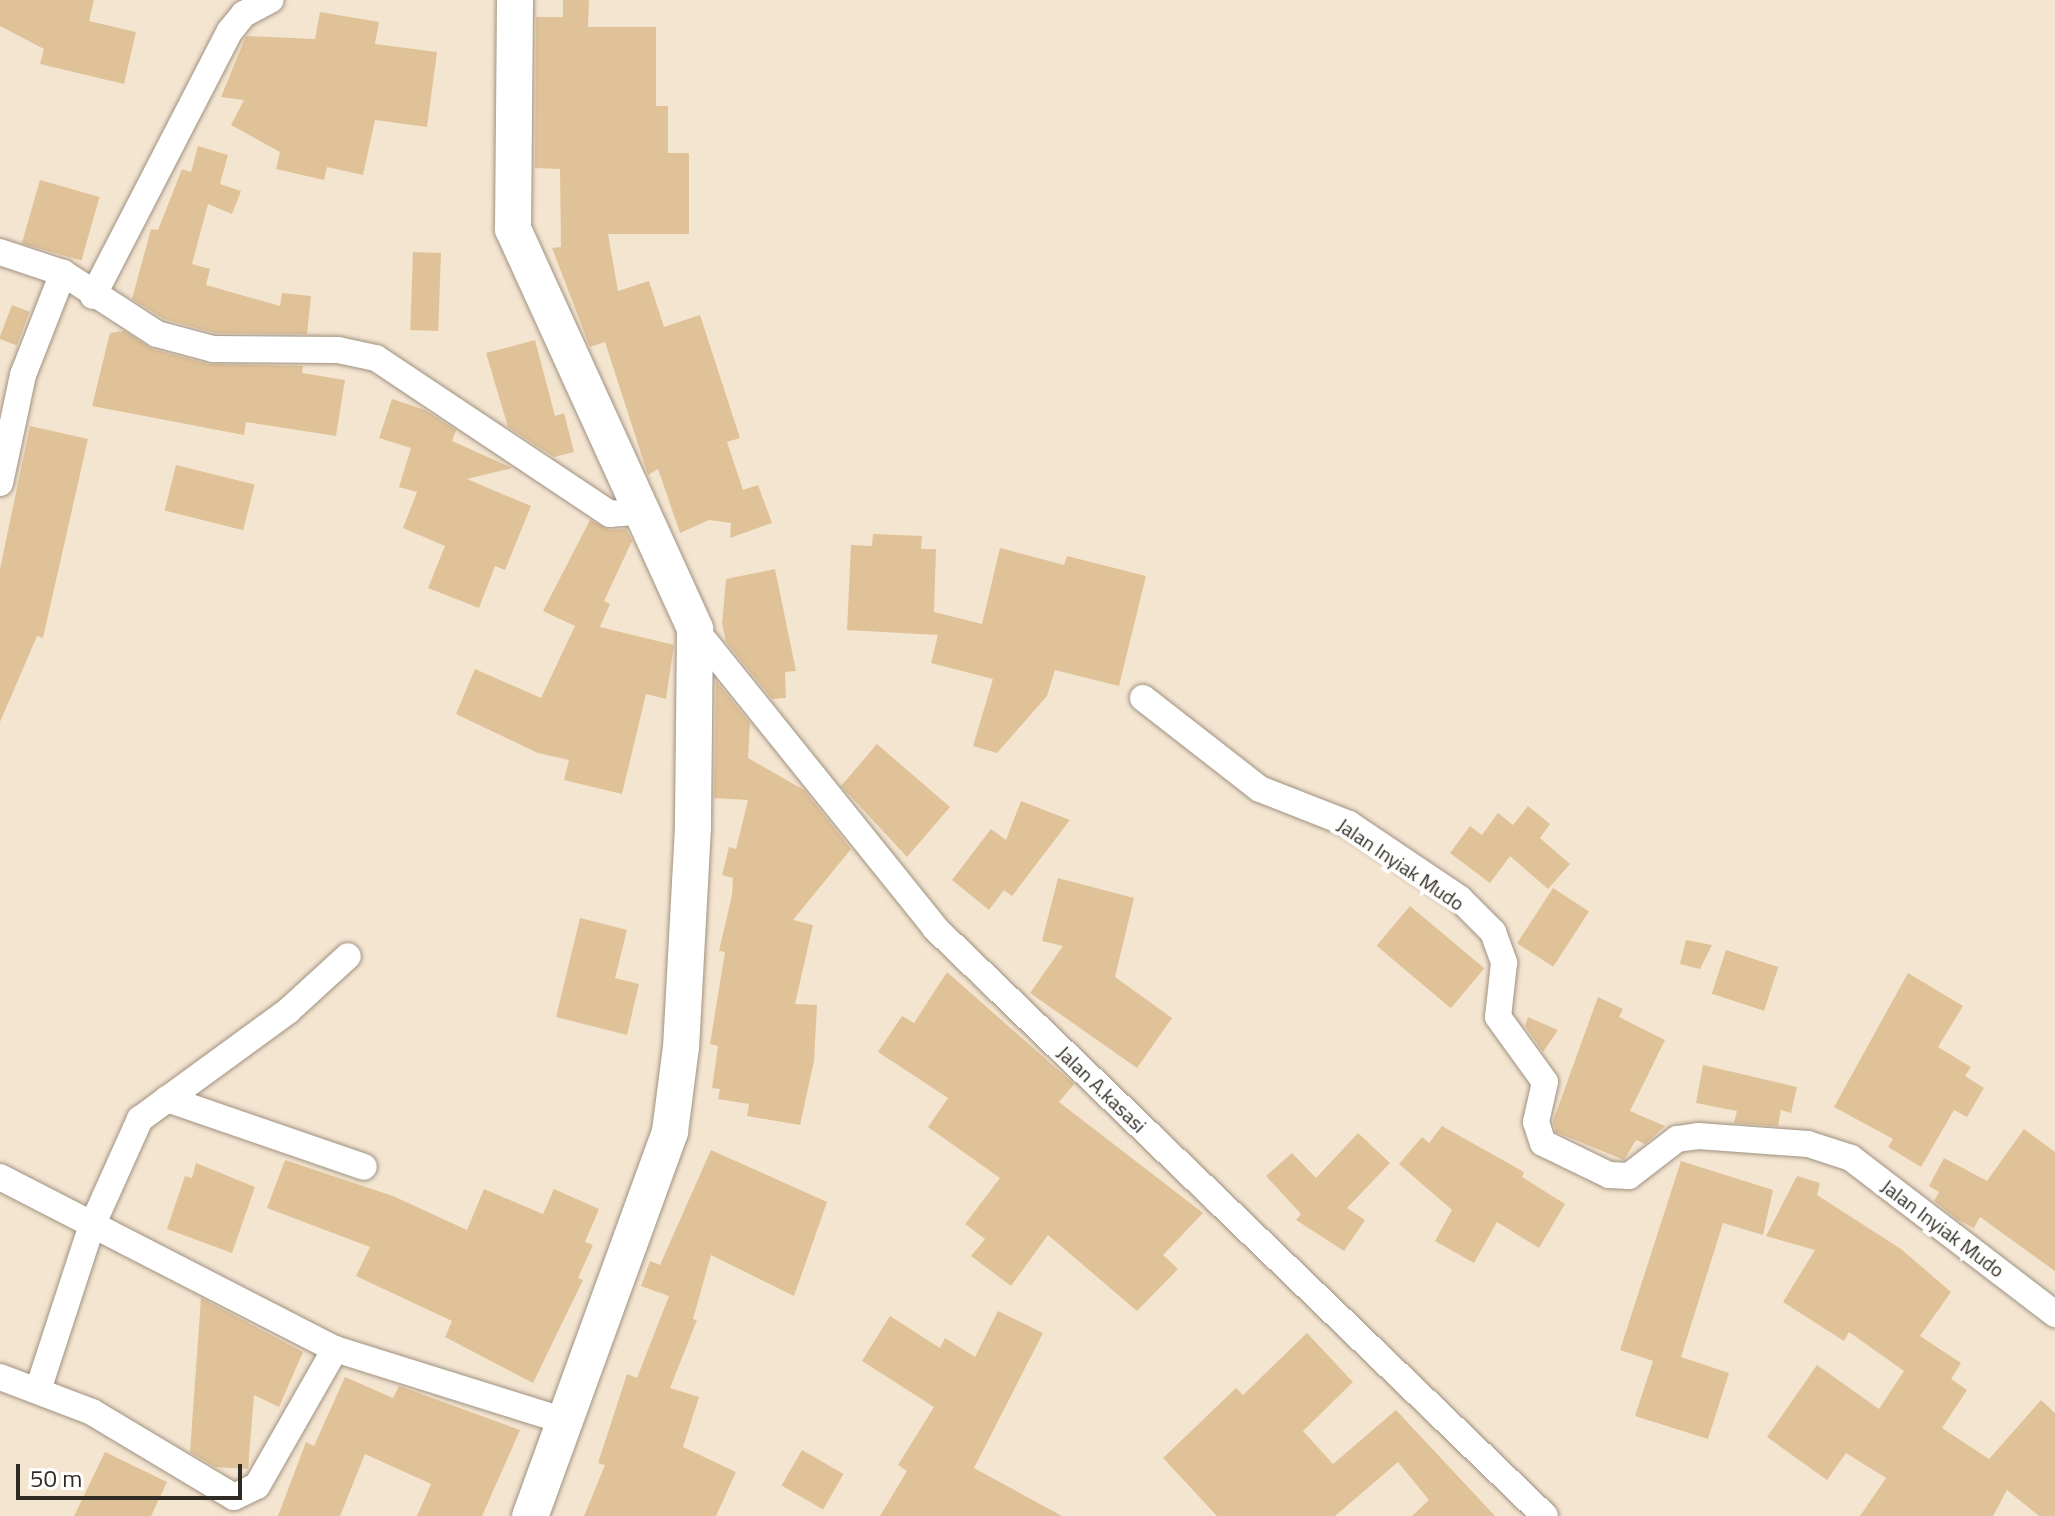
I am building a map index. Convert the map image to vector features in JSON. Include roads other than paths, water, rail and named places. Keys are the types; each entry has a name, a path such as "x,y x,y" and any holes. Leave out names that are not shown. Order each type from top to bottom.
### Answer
{"main road":[{"path":"515,0 513,229 582,390 645,511 695,629 693,827 670,1132 622,1278 561,1420 530,1516"}],"street":[{"path":"93,296 230,31 244,14 270,0"},
{"path":"0,252 63,273 93,296 157,334 213,349 338,350 376,358 610,514 645,511"},
{"path":"0,483 23,375 63,273"},
{"name":"Jalan A.kasasi","path":"695,629 935,928 1545,1516"},
{"name":"Jalan Inyiak Mudo","path":"1143,698 1260,789 1349,824 1459,898 1493,932 1504,963 1498,1017 1545,1082 1536,1122 1543,1143 1609,1175 1629,1176 1677,1139 1698,1136 1808,1144 1851,1158 2055,1314"},
{"path":"38,1390 91,1228 140,1119 288,1011 348,956"},
{"path":"167,1099 364,1167"},
{"path":"1,1178 91,1228 335,1349 561,1420"},
{"path":"0,1377 38,1390 125,1429 234,1497 257,1486 335,1349"}]}
